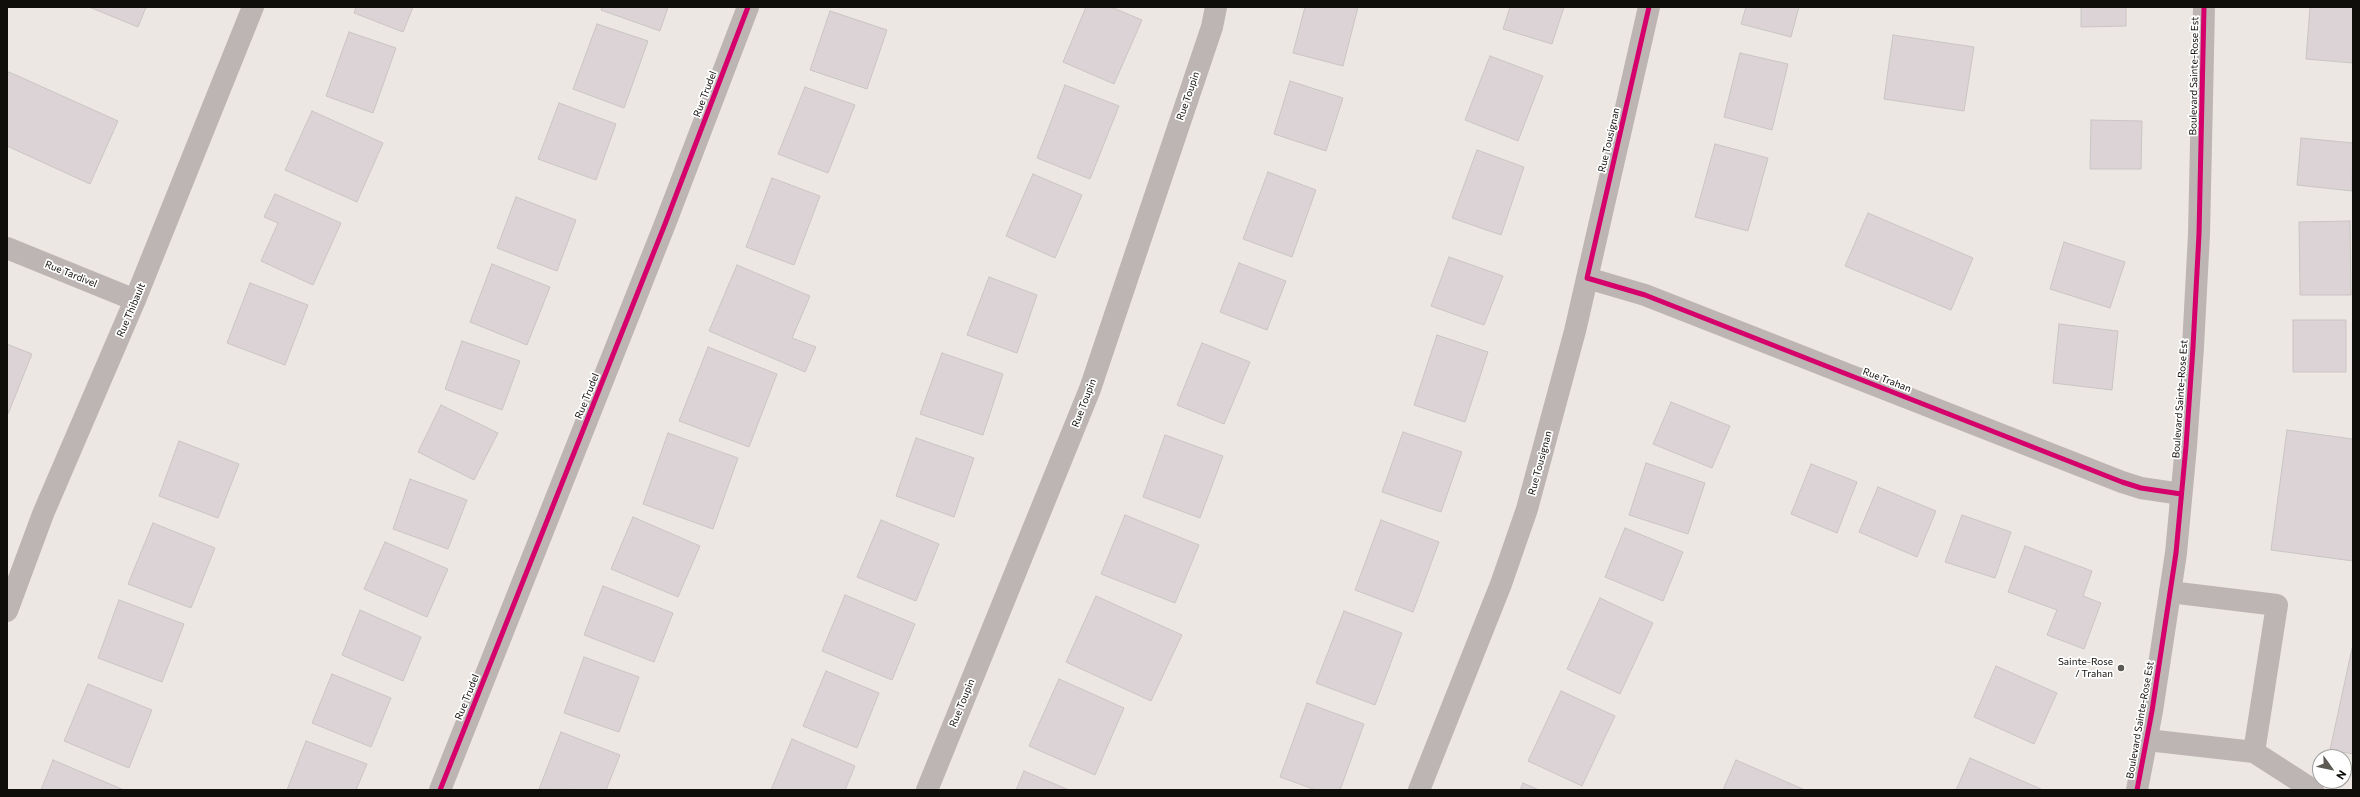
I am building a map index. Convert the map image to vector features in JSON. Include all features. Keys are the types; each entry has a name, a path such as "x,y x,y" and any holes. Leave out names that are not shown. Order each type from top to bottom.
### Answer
{"street":[{"name":"Rue Thibault","path":"7,611 43,514 135,300 252,7"},
{"name":"Rue Trudel","path":"440,790 665,224 748,7"},
{"name":"Rue Toupin","path":"927,790 1090,389 1209,34 1216,7"},
{"name":"Rue Tousignan","path":"1419,790 1523,522 1575,331 1649,7"},
{"name":"Boulevard Sainte-Rose Est","path":"2137,790 2147,740 2170,592 2181,494 2196,303 2202,148 2204,7"},
{"name":"Rue Tardivel","path":"7,248 135,300"},
{"name":"Rue Trahan","path":"1587,278 1645,295 2122,482 2141,488 2181,494"},
{"path":"2170,592 2277,605 2254,752"},
{"path":"2147,740 2254,752 2313,790"}],"building":[{"path":"89,7 146,7 138,27"},
{"path":"356,7 413,7 403,32 354,13"},
{"path":"602,7 668,7 660,31 601,10"},
{"path":"1086,7 1111,7 1142,20 1114,84 1063,62"},
{"path":"1305,7 1358,7 1343,66 1293,53"},
{"path":"1510,7 1564,7 1552,44 1503,29"},
{"path":"1746,7 1799,7 1791,37 1741,24"},
{"path":"2081,7 2126,7 2126,26 2081,27"},
{"path":"2310,7 2353,7 2353,63 2306,59"},
{"path":"830,11 887,30 867,89 810,70"},
{"path":"597,24 648,41 624,108 573,89"},
{"path":"349,32 396,48 373,113 326,96"},
{"path":"1893,35 1974,47 1964,111 1884,99"},
{"path":"1740,53 1788,64 1772,130 1724,117"},
{"path":"1490,56 1543,76 1518,141 1465,120"},
{"path":"9,72 118,121 90,184 7,146 7,76"},
{"path":"1290,81 1343,98 1326,151 1274,134"},
{"path":"1065,85 1119,106 1090,179 1037,158"},
{"path":"805,87 855,105 828,173 778,154"},
{"path":"559,103 616,124 596,180 538,159"},
{"path":"312,111 383,143 357,202 285,170"},
{"path":"2091,120 2142,121 2141,169 2090,169"},
{"path":"2301,138 2353,143 2352,191 2297,185"},
{"path":"1715,144 1768,158 1748,231 1695,217"},
{"path":"1477,150 1524,167 1501,235 1452,218"},
{"path":"1268,172 1316,190 1292,257 1243,239"},
{"path":"1033,174 1082,195 1055,258 1006,236"},
{"path":"772,178 820,196 794,265 746,247"},
{"path":"275,194 341,223 313,285 261,261 278,223 264,217"},
{"path":"516,197 576,220 557,271 497,248"},
{"path":"1868,213 1973,258 1951,310 1845,266"},
{"path":"2350,221 2351,295 2300,295 2299,222"},
{"path":"2064,242 2125,262 2110,308 2050,289"},
{"path":"1449,257 1503,276 1484,325 1431,306"},
{"path":"1239,263 1286,281 1267,330 1220,312"},
{"path":"492,264 550,287 527,345 470,322"},
{"path":"737,265 810,296 792,338 816,347 805,372 709,331"},
{"path":"989,277 1037,295 1017,353 967,335"},
{"path":"250,283 308,305 285,365 227,343"},
{"path":"2293,320 2346,320 2346,372 2293,372"},
{"path":"2059,324 2118,331 2112,390 2053,383"},
{"path":"1437,335 1488,352 1465,422 1414,405"},
{"path":"462,341 520,361 502,410 445,389"},
{"path":"1202,343 1250,362 1224,424 1177,405"},
{"path":"7,344 32,354 8,414 7,414"},
{"path":"708,347 777,374 749,447 679,421"},
{"path":"942,353 1003,374 983,435 920,414"},
{"path":"1671,402 1730,426 1712,468 1653,444"},
{"path":"441,405 498,433 474,480 418,452"},
{"path":"2287,430 2353,439 2353,561 2271,550"},
{"path":"1403,432 1462,452 1441,512 1382,492"},
{"path":"668,433 738,458 713,529 643,504"},
{"path":"1165,435 1223,456 1200,518 1143,497"},
{"path":"916,438 974,458 954,517 896,496"},
{"path":"179,441 239,464 218,518 159,496"},
{"path":"1646,463 1705,483 1688,534 1629,515"},
{"path":"1811,464 1857,482 1837,533 1791,514"},
{"path":"410,479 467,500 448,549 393,529"},
{"path":"1878,487 1936,511 1917,557 1859,532"},
{"path":"1125,515 1199,545 1175,603 1101,574"},
{"path":"1962,515 2011,532 1995,578 1945,562"},
{"path":"633,517 700,546 678,597 611,569"},
{"path":"881,520 939,544 916,601 857,577"},
{"path":"1381,520 1439,542 1413,612 1355,590"},
{"path":"153,523 215,548 191,608 128,584"},
{"path":"1625,528 1683,552 1663,601 1605,577"},
{"path":"385,542 448,569 427,617 364,589"},
{"path":"2025,546 2092,571 2083,596 2101,603 2084,649 2047,635 2057,610 2008,592"},
{"path":"603,586 673,613 654,662 584,635"},
{"path":"845,595 915,624 892,680 822,651"},
{"path":"1096,596 1182,635 1151,701 1066,662"},
{"path":"1600,598 1653,623 1620,694 1567,669"},
{"path":"119,600 184,624 162,682 98,658"},
{"path":"360,610 421,637 403,681 342,655"},
{"path":"1344,611 1402,633 1375,705 1316,683"},
{"path":"2353,644 2353,754 2352,749 2330,749"},
{"path":"584,657 639,677 619,732 564,713"},
{"path":"1996,666 2057,693 2034,744 1974,717"},
{"path":"826,671 879,693 857,748 803,726"},
{"path":"332,674 391,698 371,747 312,723"},
{"path":"1059,679 1124,708 1095,775 1029,746"},
{"path":"88,684 152,710 129,768 64,741"},
{"path":"1561,691 1615,716 1582,786 1528,761"},
{"path":"1307,703 1364,724 1340,790 1316,790 1280,777"},
{"path":"561,732 620,755 606,790 539,789"},
{"path":"792,739 855,766 845,790 771,790"},
{"path":"306,741 367,764 356,790 287,790"},
{"path":"1970,758 2043,790 1956,790"},
{"path":"53,760 124,790 41,790"},
{"path":"1736,760 1805,790 1723,790"},
{"path":"1024,771 1069,790 1016,790"},
{"path":"1523,783 1539,790 1520,790"}],"cycle path":[{"path":"440,790 665,224 748,7"},
{"path":"1649,7 1587,278 1645,295 2122,482 2141,488 2181,494"},
{"path":"2137,790 2152,711 2176,553 2186,446 2199,234 2204,7"}],"place":[{"name":"Sainte-Rose / Trahan","path":"2121,668"}]}
